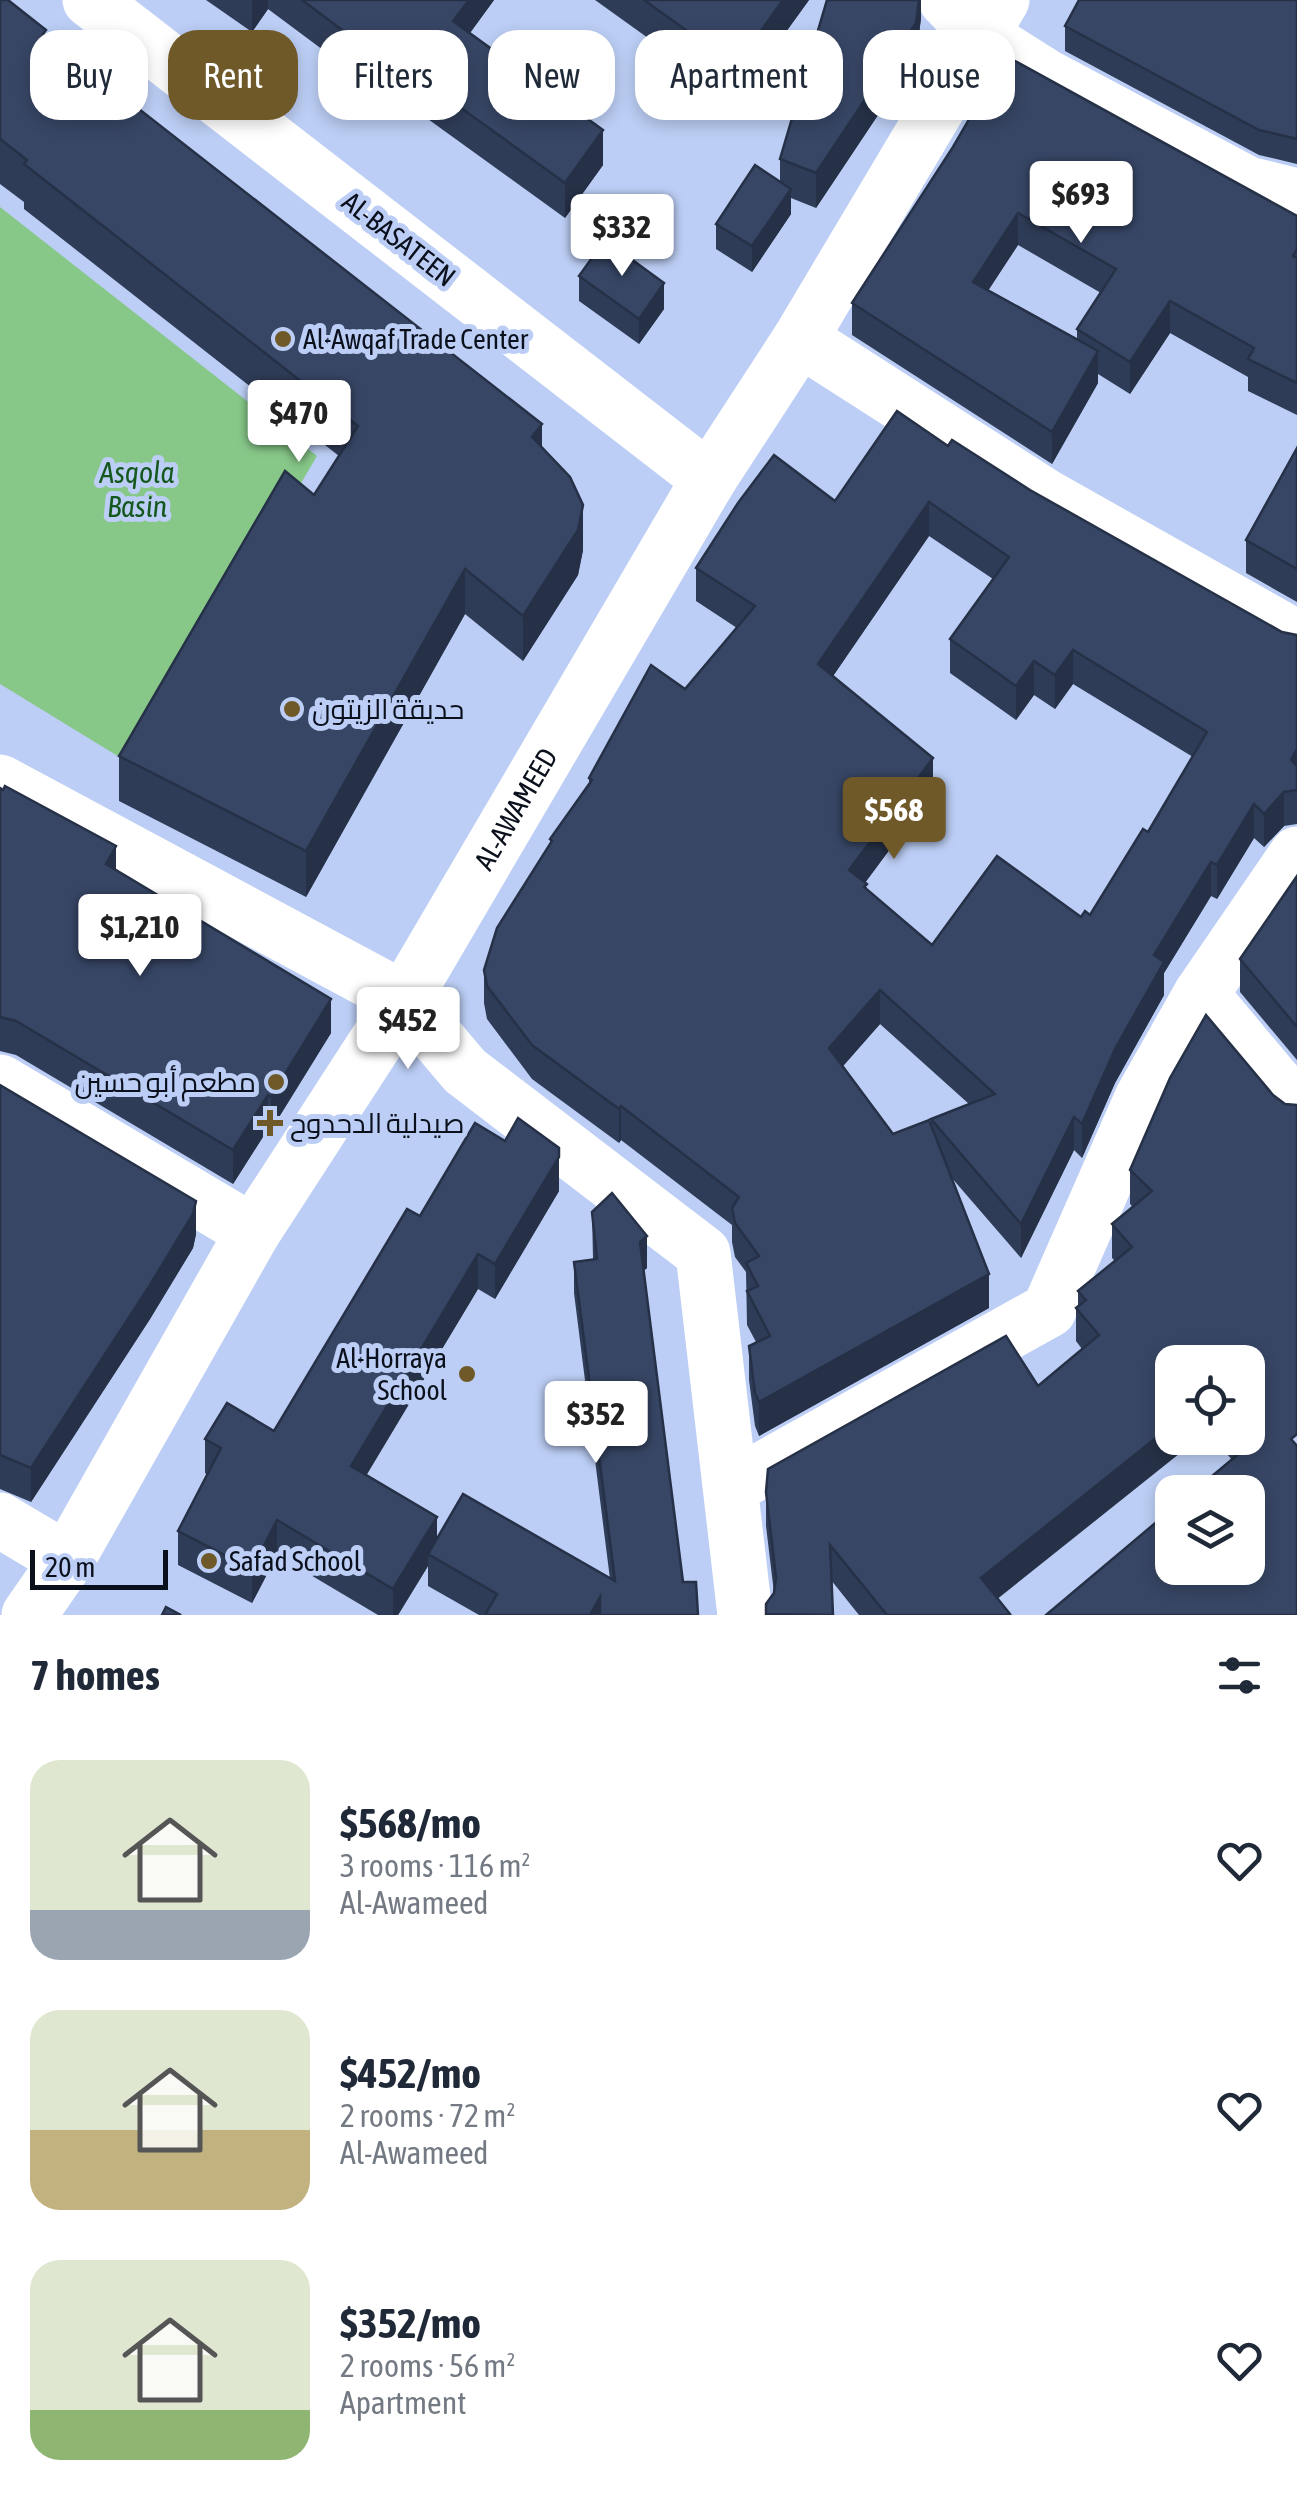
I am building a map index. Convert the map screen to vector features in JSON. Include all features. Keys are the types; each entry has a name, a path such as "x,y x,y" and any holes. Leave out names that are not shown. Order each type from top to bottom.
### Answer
{"street":[{"name":"AL-BASATEEN","path":"90,0 709,478"},
{"name":"AL-AWAMEED","path":"29,1615 67,1560 253,1232 404,1000 709,478 800,339 976,12"},
{"path":"976,12 1047,77 1248,184 1297,196"},
{"path":"800,339 1045,496 1297,638"},
{"path":"0,782 404,1000 465,1071 703,1253 745,1615"},
{"path":"731,1487 1049,1310 1142,1098 1201,994 1297,854"},
{"path":"1201,994 1297,1109"},
{"path":"0,1082 253,1232"},
{"path":"0,1520 67,1560"}],"water":[{"name":"Asqola Basin","path":"0,207 317,456 134,766 0,684"}],"building":[{"path":"0,0 8,0 46,30 30,30 30,120 148,120 148,116 542,424 532,437 570,477 583,505 578,530 523,616 465,569 306,851 119,756 285,471 314,495 358,426 24,164 27,160 0,139"},
{"path":"302,0 469,0 453,21 465,30 342,30"},
{"path":"644,0 783,0 762,30 686,30"},
{"path":"827,0 919,0 911,30 863,30 863,102 816,173 780,159 792,120 843,120 843,30 818,30"},
{"path":"1079,0 1297,0 1297,139 1259,130 1065,26"},
{"path":"468,32 488,46 488,120 589,120 603,130 565,183 468,113"},
{"path":"1015,61 1297,216 1297,249 1293,256 1297,258 1297,383 1248,359 1254,348 1170,301 1130,362 1077,329 1116,269 1018,213 973,282 1098,351 1052,432 852,303 969,120 1015,120"},
{"path":"755,165 791,189 752,246 716,224"},
{"path":"605,240 664,283 639,319 579,276"},
{"path":"897,411 948,446 952,440 1030,490 1282,632 1297,635 1297,749 1291,760 1297,766 1297,790 1284,792 1264,814 1254,804 1217,865 1211,862 1154,955 1164,962 1115,1049 1082,1124 1074,1117 1021,1224 931,1119 995,1094 880,990 829,1048 893,1134 929,1120 989,1274 759,1402 749,1346 770,1336 747,1291 758,1286 746,1263 759,1256 735,1223 732,1208 739,1197 621,1106 619,1109 532,1045 487,986 484,970 497,928 550,839 592,780 589,778 651,665 685,689 755,606 696,568 738,503 774,455 835,501","holes":["929,502 1009,557 950,639 1016,686 1034,661 1055,675 1073,650 1207,732 1148,832 1143,829 1090,915 1085,911 1081,917 997,856 932,945 849,870 933,758 818,664"]},
{"path":"1297,448 1297,569 1246,540"},
{"path":"5,786 116,846 106,864 331,999 271,1097 268,1095 233,1150 16,1021 0,1017 0,788"},
{"path":"1297,876 1297,1027 1240,959"},
{"path":"1206,1015 1273,1095 1285,1104 1297,1105 1297,1434 1291,1439 1297,1446 1297,1615 1046,1615 1155,1523 1155,1585 1265,1585 1265,1475 1213,1475 1237,1455 1265,1455 1265,1345 1155,1345 1155,1439 981,1578 1010,1614 887,1615 830,1545 833,1615 766,1614 776,1578 766,1492 768,1469 1006,1336 1038,1386 1099,1335 1076,1308 1086,1300 1078,1291 1132,1247 1112,1224 1152,1191 1130,1170 1170,1078"},
{"path":"0,1085 196,1201 193,1214 150,1285 31,1468 0,1455"},
{"path":"518,1118 559,1148 559,1157 495,1264 478,1254 351,1466 437,1517 393,1589 277,1520 252,1569 178,1531 221,1448 205,1439 227,1403 274,1431 407,1209 420,1216 475,1123 505,1141"},
{"path":"612,1193 647,1236 640,1242 683,1582 696,1582 698,1615 600,1615 600,1597 590,1615 485,1615 497,1594 428,1554 463,1494 615,1581 574,1262 597,1259 592,1212"},
{"path":"166,1607 181,1615 162,1615"}],"place":[{"name":"Al-Awqaf Trade Center","path":"283,339"},
{"name":"حديقة الزيتون","path":"292,709"},
{"name":"مطعم أبو حسين","path":"276,1082"},
{"name":"صيدلية الدحدوح","path":"270,1123"},
{"name":"Al-Horraya School","path":"467,1374"},
{"name":"Safad School","path":"209,1561"}]}
